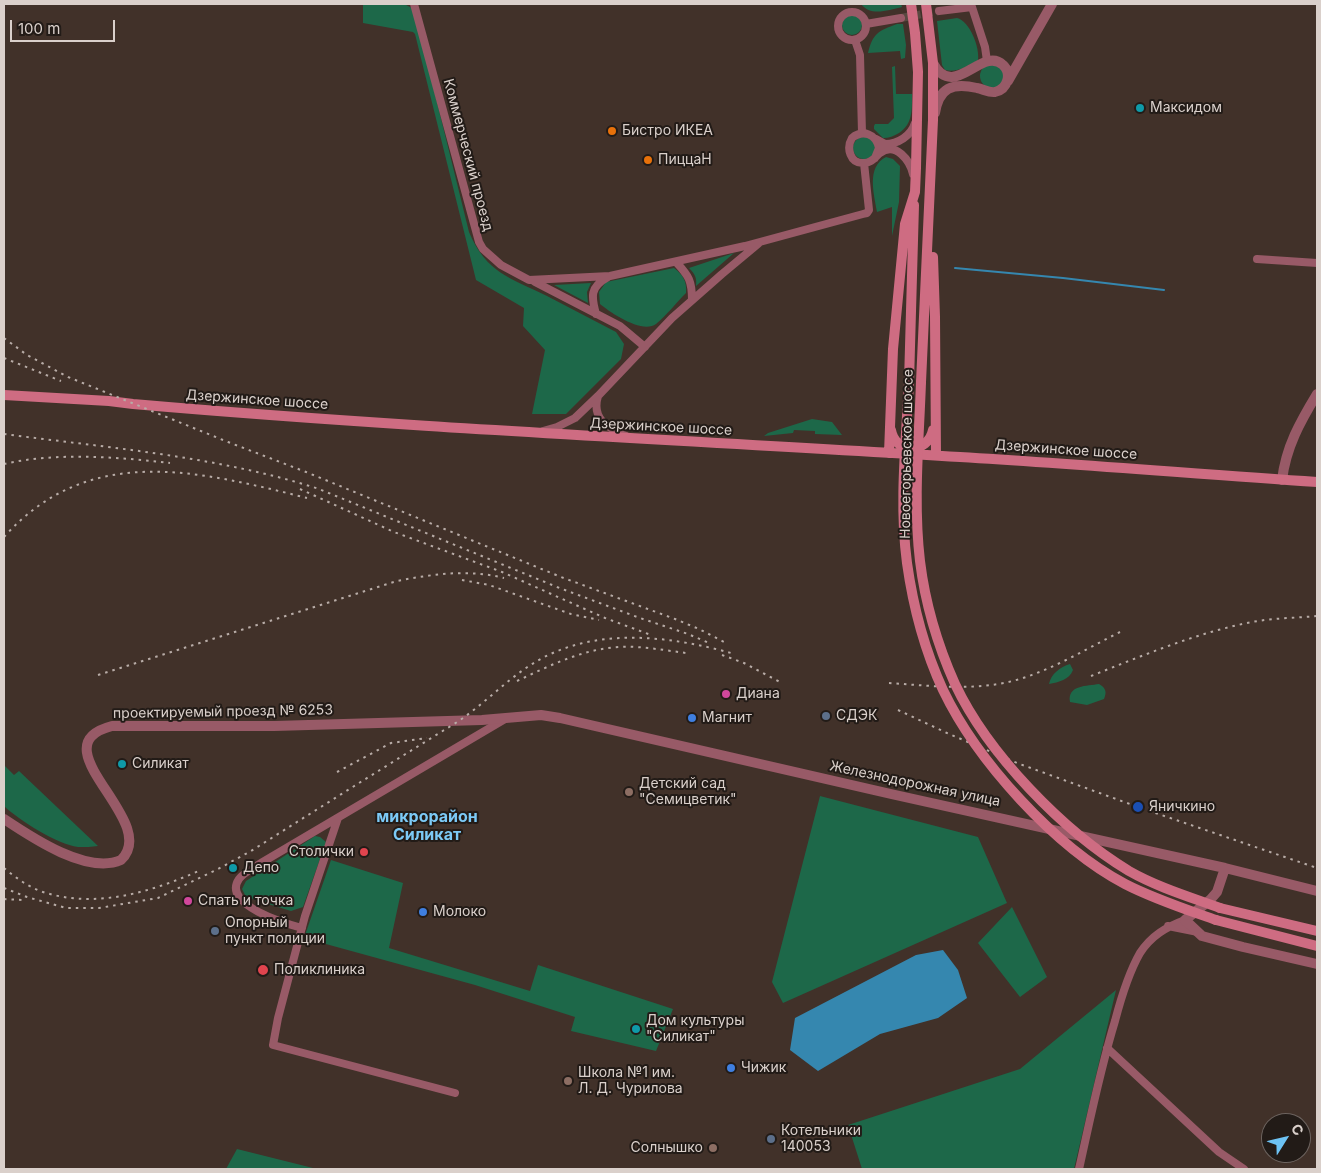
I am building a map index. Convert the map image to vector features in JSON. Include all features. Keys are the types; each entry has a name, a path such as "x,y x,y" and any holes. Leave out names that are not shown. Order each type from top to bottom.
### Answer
{"main road":[{"name":"Новоегорьевское шоссе","path":"911,4 915,33 918,112 904,498 907,564 927,649 944,692 956,714 989,762 1042,822 1075,850 1124,884 1155,898 1216,920 1317,946"},
{"name":"Новоегорьевское шоссе","path":"926,4 933,63 932,186 925,292 917,498 920,562 931,614 956,686 983,730 1016,773 1052,812 1084,839 1130,872 1220,908 1317,931"},
{"path":"932,186 936,455"},
{"path":"889,453 894,333 905,224 915,188"},
{"name":"Дзержинское шоссе","path":"4,395 109,400 133,404 261,415 528,433 936,455 1317,482"},
{"path":"891,413 891,433 893,438 909,448 918,448 928,442 932,435 935,417"}],"street":[{"name":"Коммерческий проезд","path":"415,4 479,242 483,249 501,264 520,276 533,281 610,276 760,242 867,213 869,210 864,163"},
{"path":"933,120 939,97 950,88 957,86 996,92 1006,84 1052,4"},
{"path":"939,12 971,5 985,47 985,62 977,74 979,85 984,90"},
{"path":"848,8 860,14 866,24 864,34 856,40 845,39 838,31 838,21 848,8"},
{"path":"866,24 901,18"},
{"path":"856,40 860,55 862,133"},
{"path":"933,63 939,73 949,77 964,74 985,62 1013,60 1024,53"},
{"path":"1000,62 1008,72 1006,84"},
{"path":"915,188 911,165 897,151 888,150 864,163 859,163 852,158 848,148 852,138 862,133 867,133 885,144 903,139 912,130 918,112"},
{"path":"875,138 879,148 875,158"},
{"path":"528,433 556,427 575,418 692,300 760,242"},
{"path":"1257,259 1317,262"},
{"path":"676,262 690,279 692,300"},
{"path":"596,314 592,297 594,290 600,282 610,276"},
{"path":"533,281 620,326 645,347"},
{"path":"1282,480 1284,462 1293,438 1302,418 1317,394"},
{"path":"598,396 596,411 603,422 616,431 632,438"},
{"name":"Железнодорожная улица","path":"505,719 541,715 560,718 1225,868 1317,891"},
{"path":"302,928 279,922 258,913 248,906 238,893 236,887 238,881 243,875 261,863 505,719"},
{"name":"проектируемый проезд № 6253","path":"4,819 34,839 80,860 104,864 120,860 128,850 127,832 113,799 90,765 86,752 86,747 95,733 112,726 274,726 505,719"},
{"path":"338,818 302,928 272,1045 455,1093"},
{"path":"1079,1169 1107,1048 1126,985 1140,953 1155,936 1168,926 1185,920 1210,900 1217,892 1225,868"},
{"path":"1185,920 1202,936 1317,964"},
{"path":"1168,926 1198,932"},
{"path":"1107,1048 1219,1152 1244,1169"}],"green space":[{"path":"363,4 404,4 414,9 469,232 483,257 492,266 511,279 616,332 624,344 621,359 566,414 532,414 545,350 523,326 524,308 476,280 415,34 413,32 363,23"},
{"path":"861,4 901,4 902,7 886,11 875,11 865,8"},
{"path":"852,15 859,18 862,25 859,32 852,35 845,32 842,25 845,18"},
{"path":"957,18 962,20 970,29 976,42 978,60 967,67 949,71 945,70 942,65 937,21"},
{"path":"897,24 903,24 906,45 905,58 901,59 900,51 868,53 872,41 877,34"},
{"path":"992,64 1000,68 1004,76 1000,84 992,88 984,84 980,76 984,68"},
{"path":"895,66 896,94 912,94 911,116 907,125 899,133 883,138 874,129 874,126 875,124 888,124 894,118 892,67"},
{"path":"864,137 872,140 875,148 872,156 864,159 856,156 853,148 856,140"},
{"path":"886,157 893,159 900,166 899,202 892,236 892,207 877,212 873,189 876,167"},
{"path":"734,253 696,286 695,276 689,268"},
{"path":"674,268 684,279 686,293 656,324 643,326 635,324 619,317 600,304 599,292 606,282"},
{"path":"591,283 587,292 588,303 554,285"},
{"path":"812,419 832,422 842,435 815,434 815,431 794,430 793,433 764,436 768,433"},
{"path":"1070,664 1073,670 1069,676 1049,684 1056,671"},
{"path":"1099,684 1105,690 1104,699 1087,705 1070,702 1070,696 1075,689"},
{"path":"4,765 14,775 19,771 98,846 78,847 50,837 29,825 4,806"},
{"path":"820,796 978,837 1007,903 783,1003 772,982"},
{"path":"315,836 320,837 326,842 303,907 291,911 245,895 242,889 246,881"},
{"path":"331,860 403,883 389,948 530,991 538,965 673,1009 656,1051 571,1031 575,1017 475,985 304,938"},
{"path":"1012,907 1047,977 1020,997 978,943"},
{"path":"1116,990 1074,1169 862,1169 848,1125 1020,1069"},
{"path":"237,1149 317,1169 226,1169"}],"water":[{"path":"943,950 958,970 967,998 938,1018 880,1034 818,1071 790,1050 795,1018 916,955"}],"waterway":[{"path":"955,268 1164,290"}],"tunnel":[{"path":"901,18 939,11"}],"railway":[{"path":"4,338 27,355 68,377 561,577 675,619 728,644"},
{"path":"4,358 61,381"},
{"path":"4,434 163,454 242,468 319,489 557,587 709,643"},
{"path":"4,464 24,460 65,457 129,459 170,463"},
{"path":"4,537 37,507 72,487 109,476 147,472 186,473 226,479 307,498"},
{"path":"300,489 394,532 502,572 605,618 651,635"},
{"path":"98,675 397,581 424,576 464,573 504,578"},
{"path":"462,580 489,585 571,614 599,620"},
{"path":"1091,676 1170,645 1211,632 1252,622 1317,616"},
{"path":"889,683 974,687 1007,682 1048,668 1120,632"},
{"path":"4,888 27,897 66,908 99,908 158,898 251,851 454,724 519,673 552,653 602,640 628,638 680,642 731,653"},
{"path":"517,681 575,656 605,649 636,647 686,653"},
{"path":"722,655 744,663 780,682"},
{"path":"898,710 1017,763 1138,807 1317,868"},
{"path":"337,772 391,743 427,738"},
{"path":"4,868 30,887 61,896 81,899 102,899 143,891 201,870"},
{"path":"4,899 23,900"}],"place":[{"name":"Максидом","path":"1140,108"},
{"name":"Бистро ИКЕА","path":"612,131"},
{"name":"ПиццаН","path":"648,160"},
{"name":"Диана","path":"726,694"},
{"name":"СДЭК","path":"826,716"},
{"name":"Магнит","path":"692,718"},
{"name":"Силикат","path":"122,764"},
{"name":"Детский сад \"Семицветик\"","path":"629,792"},
{"name":"Яничкино","path":"1138,807"},
{"name":"Столички","path":"364,852"},
{"name":"Депо","path":"233,868"},
{"name":"Спать и точка","path":"188,901"},
{"name":"Молоко","path":"423,912"},
{"name":"Опорный пункт полиции","path":"215,931"},
{"name":"Поликлиника","path":"263,970"},
{"name":"Дом культуры \"Силикат\"","path":"636,1029"},
{"name":"Чижик","path":"731,1068"},
{"name":"Школа №1 им. Л. Д. Чурилова","path":"568,1081"},
{"name":"Котельники 140053","path":"771,1139"},
{"name":"Солнышко","path":"713,1148"}],"district":[{"name":"микрорайон Силикат","path":"427,826"}]}
